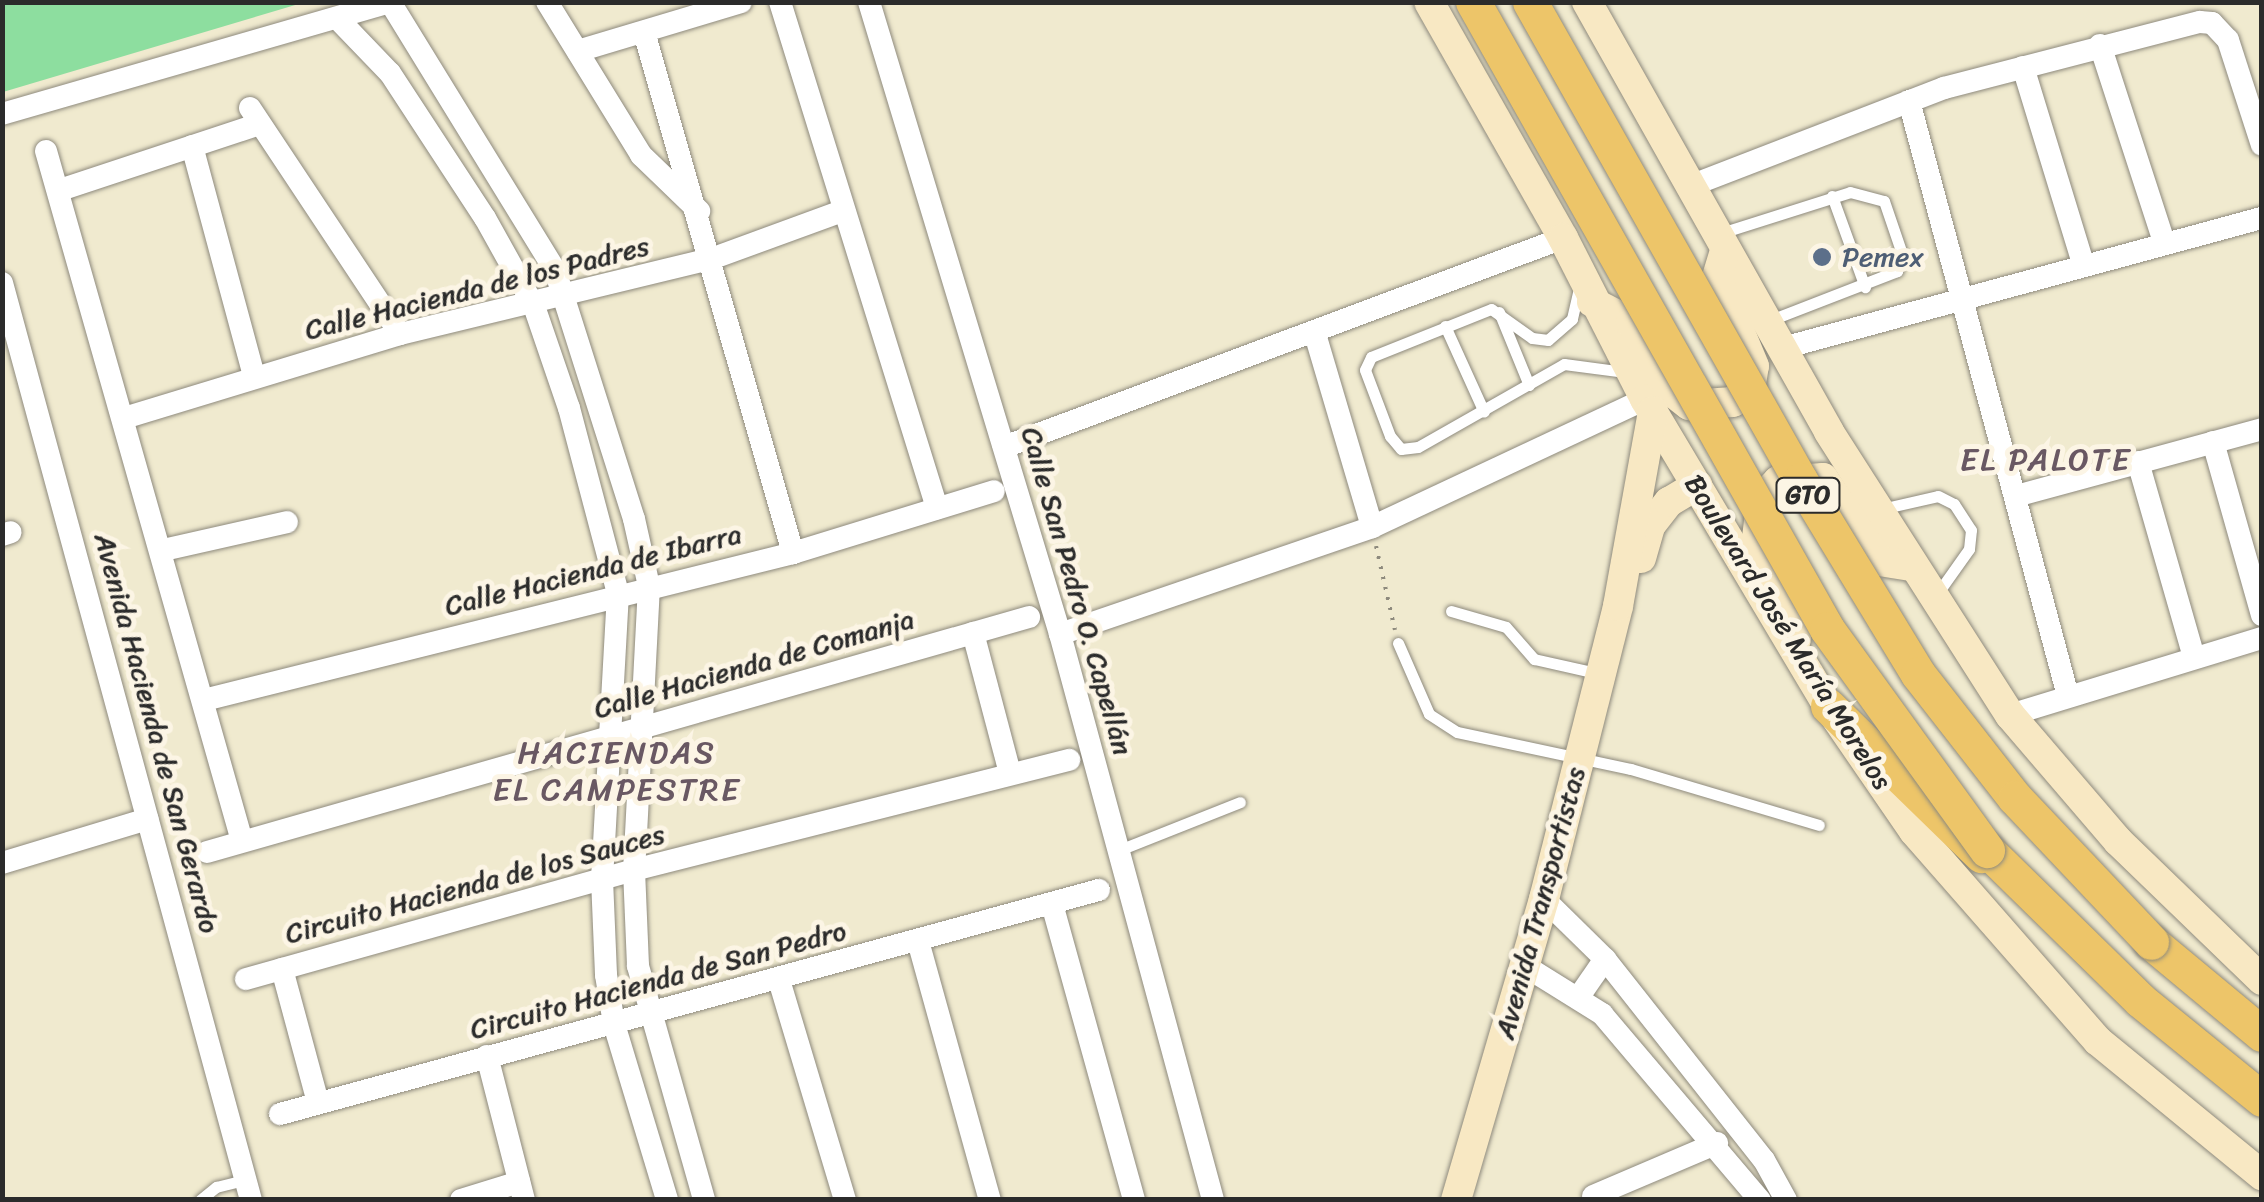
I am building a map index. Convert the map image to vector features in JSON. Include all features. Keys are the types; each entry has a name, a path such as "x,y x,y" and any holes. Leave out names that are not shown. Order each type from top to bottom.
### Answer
{"main road":[{"name":"Boulevard José María Morelos","path":"1473,2 1826,629 1987,850 2140,1000 2262,1099"},
{"name":"GTO","path":"1530,2 1800,480 1918,674 2015,798 2152,942 2262,1034"},
{"path":"1828,706 1950,827 2066,926"}],"street":[{"path":"2,114 390,2 517,204 566,296 601,400 649,586 646,725 634,870 638,966 648,1015 704,1200"},
{"path":"546,2 641,155 698,211"},
{"path":"578,51 741,2"},
{"path":"780,2 937,508"},
{"name":"Calle San Pedro O. Capellán","path":"870,2 1060,634 1214,1200"},
{"name":"Boulevard José María Morelos","path":"1429,2 1564,238 1586,291 1696,486 1828,706 1914,832 2022,961 2098,1040 2262,1175"},
{"path":"1587,2 1877,510 2010,716 2118,842 2262,980"},
{"path":"337,18 390,74 534,306 570,408 618,593 602,879 614,1024 666,1200"},
{"path":"1690,186 1909,101 2100,45 2200,22 2212,23 2228,40 2262,146"},
{"path":"644,32 712,259 792,552"},
{"path":"2100,45 2164,242"},
{"path":"2023,66 2083,263"},
{"path":"1909,101 2068,696"},
{"path":"60,190 192,146 255,116 400,334"},
{"path":"192,146 254,376"},
{"path":"46,151 163,550 242,841"},
{"name":"Calle Hacienda de los Padres","path":"124,418 400,334 534,306 712,259 842,211"},
{"path":"1776,335 1963,299 2083,263 2262,218"},
{"path":"1004,446 1315,334 1564,238"},
{"path":"1586,291 1631,322 1667,388 1690,405 1733,402 1751,384 1754,366 1717,277 1722,242"},
{"name":"Avenida Hacienda de San Gerardo","path":"2,283 248,1190"},
{"path":"1315,334 1372,527"},
{"path":"1060,634 1372,527 1643,394"},
{"name":"Avenida Transportistas","path":"1456,1200 1544,900 1618,606 1643,394"},
{"path":"2016,496 2262,428"},
{"path":"2213,442 2262,615"},
{"path":"2138,462 2194,654"},
{"path":"1794,650 1796,616 1756,546 1762,498 1778,481 1823,478 1878,561 1911,566"},
{"name":"Avenida Transportistas","path":"1618,606 1650,526 1670,502 1696,486"},
{"name":"Calle Hacienda de Ibarra","path":"204,700 792,552 994,491"},
{"path":"163,550 287,522"},
{"name":"Calle Hacienda de Comanja","path":"207,852 1030,616"},
{"path":"973,633 1010,774"},
{"path":"2010,716 2194,654 2262,638"},
{"name":"Circuito Hacienda de los Sauces","path":"246,979 634,870 1070,760"},
{"path":"2,862 148,819"},
{"name":"Circuito Hacienda de San Pedro","path":"280,1114 1099,890"},
{"path":"1544,900 1605,960 1764,1160 1786,1200"},
{"path":"1052,904 1134,1200"},
{"path":"918,941 990,1200"},
{"path":"1578,998 1605,960"},
{"path":"1525,966 1578,998 1626,1039 1716,1142 1760,1200"},
{"path":"282,968 318,1102"},
{"path":"779,980 845,1200"},
{"path":"461,1200 522,1191 487,1056"},
{"path":"1594,1196 1636,1189 1716,1142"}],"lane":[{"path":"1722,242 1832,196 1866,191 1888,212 1902,264 1887,279 1776,335"},
{"path":"1832,196 1865,287"},
{"path":"1586,291 1572,319 1548,340 1532,338 1499,312 1481,311 1366,362 1384,425 1395,444 1408,450 1575,362 1643,394"},
{"path":"1499,312 1529,385"},
{"path":"1445,326 1484,412"},
{"path":"1877,510 1938,496 1954,504 1971,530 1969,549 1932,600"},
{"path":"1451,611 1506,627 1534,659 1601,674"},
{"path":"1398,642 1419,699 1441,725 1578,761 1631,769 1819,825"},
{"path":"1119,850 1240,802"},
{"path":"200,1200 216,1187 248,1190"}],"path":[{"path":"1372,527 1398,642"}],"green space":[{"path":"3,2 302,2 302,3 3,92"}],"place":[{"name":"Pemex","path":"1822,257"}],"district":[{"name":"EL PALOTE","path":"2046,460"},
{"name":"HACIENDAS EL CAMPESTRE","path":"617,772"}]}
